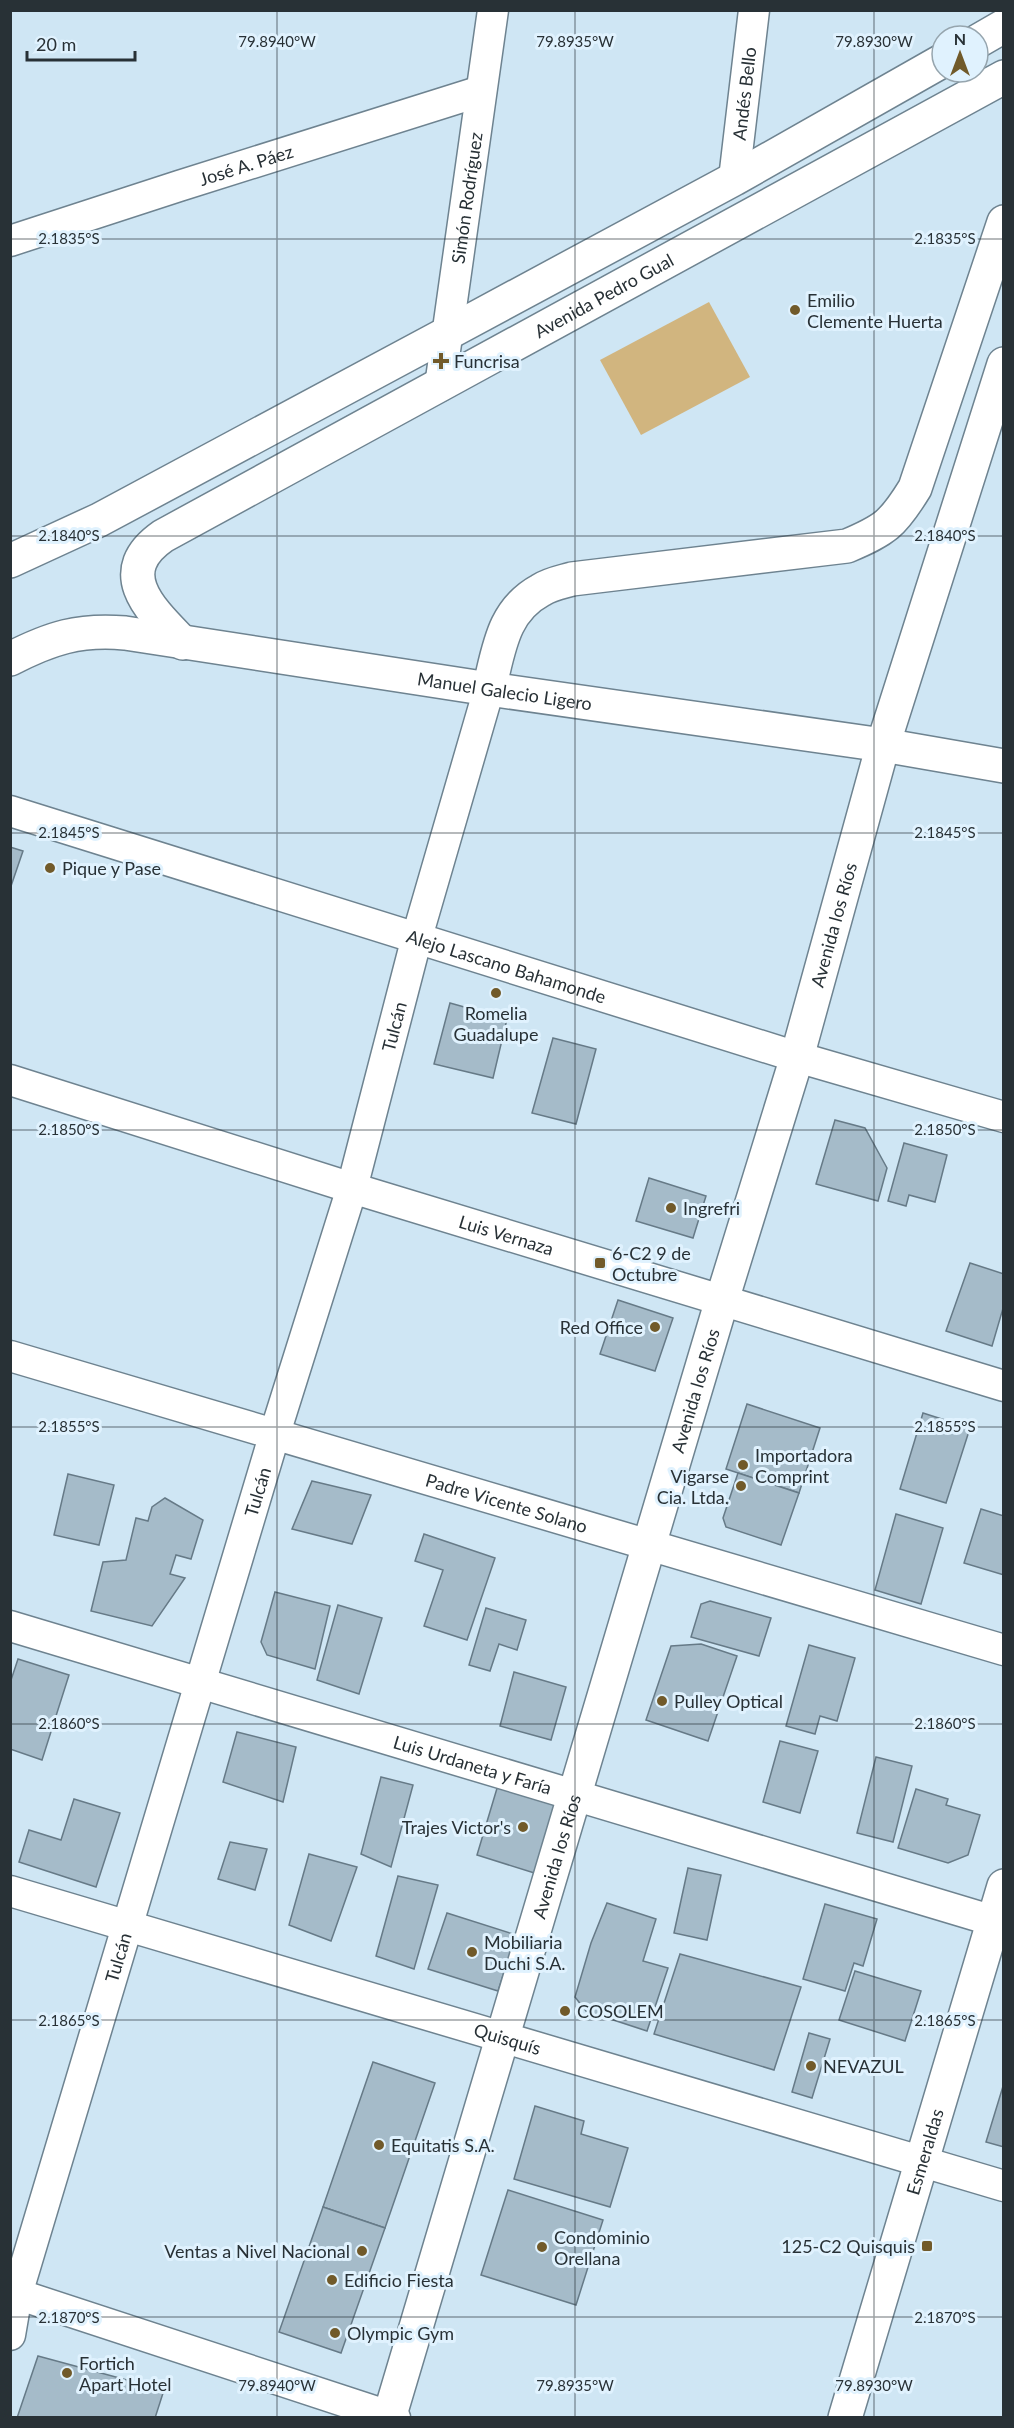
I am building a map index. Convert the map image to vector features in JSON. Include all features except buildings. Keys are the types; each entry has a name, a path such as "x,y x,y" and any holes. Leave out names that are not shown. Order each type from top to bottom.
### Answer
{"main road":[{"path":"990,34 1004,26"},
{"path":"10,561 91,524 446,334 734,179 930,68"},
{"name":"Avenida Pedro Gual","path":"183,643 151,608 140,590 138,569 145,550 162,536 1004,77"},
{"path":"489,689 504,631 519,605 542,589 572,579 847,546 878,534 899,514 915,488 1004,222"},
{"name":"Avenida los Ríos","path":"391,2417 502,2036 797,1057 884,745 1004,364"},
{"name":"Manuel Galecio Ligero","path":"10,658 54,639 83,633 125,633 489,689 884,745 1004,766"},
{"name":"Esmeraldas","path":"845,2418 998,1922 1004,1886"}],"street":[{"name":"Simón Rodríguez","path":"440,386 494,10"},
{"name":"Andés Bello","path":"734,179 754,10"},
{"name":"José A. Páez","path":"10,241 482,91"},
{"name":"Tulcán","path":"10,2335 14,2296 128,1925 275,1432 352,1188 417,937 489,689"},
{"name":"Alejo Lascano Bahamonde","path":"10,811 797,1057 1004,1117"},
{"name":"Luis Vernaza","path":"10,1080 352,1188 1004,1386"},
{"name":"Padre Vicente Solano","path":"10,1356 275,1432 1004,1650"},
{"name":"Luis Urdaneta y Faría","path":"10,1626 998,1922"},
{"name":"Quisquís","path":"10,1891 1004,2186"},
{"path":"14,2296 391,2417"}],"shaded area":[{"path":"709,302 750,377 641,435 600,360"}],"place":[{"name":"Emilio Clemente Huerta","path":"795,310"},
{"name":"Funcrisa","path":"441,361"},
{"name":"Pique y Pase","path":"50,868"},
{"name":"Romelia Guadalupe","path":"496,993"},
{"name":"Ingrefri","path":"671,1208"},
{"name":"6-C2 9 de Octubre","path":"600,1263"},
{"name":"Red Office","path":"655,1327"},
{"name":"Importadora Comprint","path":"743,1465"},
{"name":"Vigarse Cia. Ltda.","path":"741,1486"},
{"name":"Pulley Optical","path":"662,1701"},
{"name":"Trajes Victor's","path":"523,1827"},
{"name":"Mobiliaria Duchi S.A.","path":"472,1952"},
{"name":"COSOLEM","path":"565,2011"},
{"name":"NEVAZUL","path":"811,2066"},
{"name":"Equitatis S.A.","path":"379,2145"},
{"name":"125-C2 Quisquis","path":"927,2246"},
{"name":"Condominio Orellana","path":"542,2247"},
{"name":"Ventas a Nivel Nacional","path":"362,2251"},
{"name":"Edificio Fiesta","path":"332,2280"},
{"name":"Olympic Gym","path":"335,2333"},
{"name":"Fortich Apart Hotel","path":"67,2373"}]}
